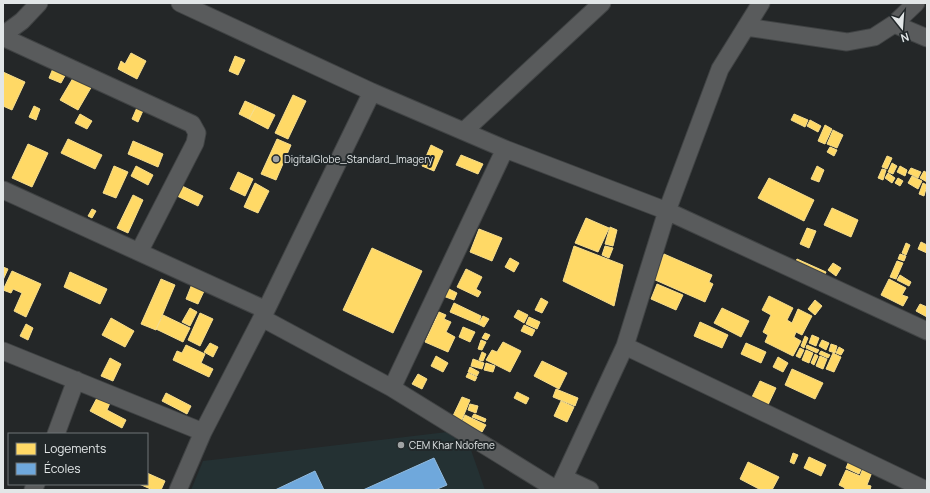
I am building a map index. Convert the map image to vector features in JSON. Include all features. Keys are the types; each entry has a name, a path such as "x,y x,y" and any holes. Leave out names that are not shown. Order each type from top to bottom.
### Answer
{"street":[{"path":"39,3 4,41 192,124 197,133 196,143 139,252"},
{"path":"180,3 372,92 505,149 667,212 927,331"},
{"path":"464,131 602,3"},
{"path":"560,486 625,346 667,212 720,69 761,3"},
{"path":"746,27 847,42 874,37 894,24 916,3"},
{"path":"894,24 927,38"},
{"path":"178,490 203,432 264,314 372,92"},
{"path":"392,388 505,149"},
{"path":"3,190 139,252 264,314 560,486 590,490"},
{"path":"625,346 926,490"},
{"path":"3,352 203,432"},
{"path":"56,433 76,380"}],"shaded area":[{"name":"CEM Khar Ndofene","path":"464,430 485,490 191,490 203,461"}],"building: Logements":[{"path":"131,53 146,61 137,79 118,69 121,61 125,64"},
{"path":"235,56 245,60 238,75 229,71"},
{"path":"54,66 67,72 61,83 49,78"},
{"path":"3,72 25,82 12,110 3,106"},
{"path":"76,73 92,86 78,110 60,100"},
{"path":"293,95 306,101 288,139 275,133"},
{"path":"245,101 256,106 249,119 239,114"},
{"path":"139,103 145,106 138,122 132,119"},
{"path":"34,106 40,109 36,120 29,117"},
{"name":"DigitalGlobe_Standard_Imagery","path":"256,106 275,115 268,129 249,119"},
{"path":"80,114 92,121 87,129 75,123"},
{"path":"794,114 808,120 805,127 791,120"},
{"path":"810,120 821,126 818,132 807,126"},
{"path":"825,125 832,129 825,144 818,141"},
{"path":"833,130 843,135 837,148 827,144"},
{"path":"68,139 102,155 95,169 61,153"},
{"name":"DigitalGlobe_Standard_Imagery","path":"277,139 291,145 276,180 261,174"},
{"path":"133,141 163,154 158,167 128,154"},
{"path":"28,144 48,153 32,187 12,178"},
{"path":"431,145 443,151 434,171 422,166"},
{"path":"830,147 837,150 834,156 827,152"},
{"path":"461,155 483,164 478,174 456,165"},
{"path":"887,156 892,158 887,169 882,167"},
{"path":"892,163 897,166 893,174 888,172"},
{"path":"114,166 128,172 116,198 103,193"},
{"path":"136,166 153,175 148,185 131,176"},
{"path":"817,166 824,170 819,182 811,179"},
{"path":"900,166 907,170 905,176 897,172"},
{"path":"911,168 921,172 918,178 908,173"},
{"path":"882,169 886,170 883,180 878,178"},
{"path":"924,171 927,173 927,182 920,178"},
{"path":"238,172 253,179 245,196 230,189"},
{"path":"888,173 895,178 892,183 885,178"},
{"path":"912,176 922,181 918,189 908,183"},
{"path":"769,178 814,200 804,221 758,198"},
{"path":"898,178 903,181 900,186 895,183"},
{"name":"DigitalGlobe_Standard_Imagery","path":"255,183 269,191 258,213 244,207"},
{"path":"923,183 927,185 924,196 919,194"},
{"path":"180,185 203,196 198,206 175,195"},
{"path":"133,195 143,200 128,233 117,228"},
{"path":"832,208 858,220 851,237 824,225"},
{"path":"92,209 96,211 92,218 88,216"},
{"path":"586,218 609,228 598,252 575,243"},
{"path":"610,227 617,230 613,246 605,244"},
{"path":"807,228 816,231 809,248 800,244"},
{"path":"479,229 502,238 492,261 470,252"},
{"path":"921,242 927,245 927,253 918,249"},
{"path":"906,243 910,245 906,255 902,253"},
{"path":"574,246 623,265 614,306 563,281"},
{"path":"605,246 613,248 609,258 602,255"},
{"path":"372,248 422,271 393,333 343,310"},
{"path":"664,254 712,275 709,282 713,284 705,302 653,279"},
{"path":"900,254 906,256 904,261 898,259"},
{"path":"510,258 519,263 514,272 505,267"},
{"path":"797,259 826,272 822,281 793,267"},
{"path":"897,261 903,263 896,279 890,277"},
{"path":"833,263 841,268 836,276 828,270"},
{"path":"3,267 8,269 3,280"},
{"path":"466,269 482,277 476,289 481,292 478,297 457,287"},
{"path":"12,271 41,284 26,317 14,311 22,293 13,289 11,293 3,290"},
{"path":"70,272 107,289 100,304 64,287"},
{"path":"900,275 911,282 909,286 897,280"},
{"path":"161,279 175,285 156,330 141,324"},
{"path":"889,279 906,288 902,295 908,297 903,306 881,295"},
{"path":"192,284 205,289 198,304 186,299"},
{"path":"657,284 683,295 676,310 651,299"},
{"path":"447,288 457,293 454,300 443,296"},
{"path":"769,296 793,308 787,320 792,323 798,309 812,316 802,335 796,332 794,337 801,341 793,356 765,342 768,335 763,332 771,315 762,310"},
{"path":"541,298 548,302 542,313 535,310"},
{"path":"815,300 822,306 815,315 808,309"},
{"path":"454,303 481,316 478,324 450,312"},
{"path":"920,304 927,307 927,317 916,311"},
{"path":"190,308 197,312 190,326 182,322"},
{"path":"722,308 749,321 741,337 714,323"},
{"path":"518,310 528,315 524,323 514,317"},
{"path":"439,312 446,315 444,319 451,322 446,332 455,337 448,352 425,342"},
{"path":"200,313 213,319 200,346 188,340"},
{"path":"163,315 190,328 183,342 156,329"},
{"path":"483,316 489,319 484,327 478,324"},
{"path":"529,317 540,322 537,329 526,324"},
{"path":"111,318 134,331 125,347 102,335"},
{"path":"700,322 728,335 722,348 694,336"},
{"path":"26,324 33,328 28,340 20,336"},
{"path":"524,325 535,330 532,336 521,331"},
{"path":"463,327 475,332 470,342 459,337"},
{"path":"485,333 490,335 487,340 482,338"},
{"path":"812,335 819,338 816,346 809,343"},
{"path":"805,336 808,338 804,348 801,346"},
{"path":"481,340 486,342 482,350 478,349"},
{"path":"822,340 829,343 826,350 819,346"},
{"path":"503,342 521,351 510,372 486,360 492,350 497,352"},
{"path":"210,343 218,347 213,357 204,352"},
{"path":"746,343 766,352 761,363 741,354"},
{"path":"831,344 837,346 835,353 829,351"},
{"path":"186,345 205,354 201,363 213,369 209,377 173,360 177,351 182,353"},
{"path":"807,345 819,350 817,353 806,348"},
{"path":"839,347 844,350 841,355 836,353"},
{"path":"800,348 804,350 800,358 796,356"},
{"path":"806,350 813,353 809,363 802,360"},
{"path":"821,351 830,355 828,358 819,354"},
{"path":"482,352 486,354 483,361 479,360"},
{"path":"833,353 841,357 834,372 826,369"},
{"path":"815,354 818,356 814,365 811,363"},
{"path":"436,356 448,363 443,372 431,366"},
{"path":"820,356 827,359 823,369 816,366"},
{"path":"778,357 788,363 783,372 773,367"},
{"path":"110,358 121,364 113,381 101,376"},
{"path":"473,359 484,363 482,369 471,366"},
{"path":"542,361 567,373 559,389 534,376"},
{"path":"486,363 495,366 493,372 484,370"},
{"path":"470,367 479,372 477,376 468,372"},
{"path":"792,369 823,383 815,399 785,385"},
{"path":"468,373 477,377 475,381 466,377"},
{"path":"418,374 427,379 422,389 412,384"},
{"path":"760,381 776,388 767,407 751,399"},
{"path":"556,389 578,398 575,406 553,397"},
{"path":"517,392 529,398 526,404 514,398"},
{"path":"166,393 191,406 187,414 162,401"},
{"path":"98,396 110,403 107,410 126,420 122,428 90,411"},
{"path":"462,397 470,400 461,422 452,418"},
{"path":"561,401 574,407 567,422 554,416"},
{"path":"470,404 478,406 476,413 468,410"},
{"path":"474,414 486,419 485,422 472,417"},
{"path":"465,415 486,425 482,432 462,422"},
{"path":"793,453 798,455 794,464 790,462"},
{"path":"809,457 826,465 821,476 804,468"},
{"path":"849,461 862,467 859,474 846,468"},
{"path":"748,462 779,477 772,490 761,490 740,479"},
{"path":"863,468 872,472 867,485 871,486 870,490 844,490 845,488 839,485 846,470 860,476"},
{"path":"148,473 165,481 161,490 153,490 141,485 148,485"}],"building: Écoles":[{"path":"434,458 447,485 435,490 363,490"},
{"path":"315,471 324,490 275,490"}],"place":[{"name":"DigitalGlobe_Standard_Imagery","path":"276,159"},
{"name":"CEM Khar Ndofene","path":"401,445"}]}
